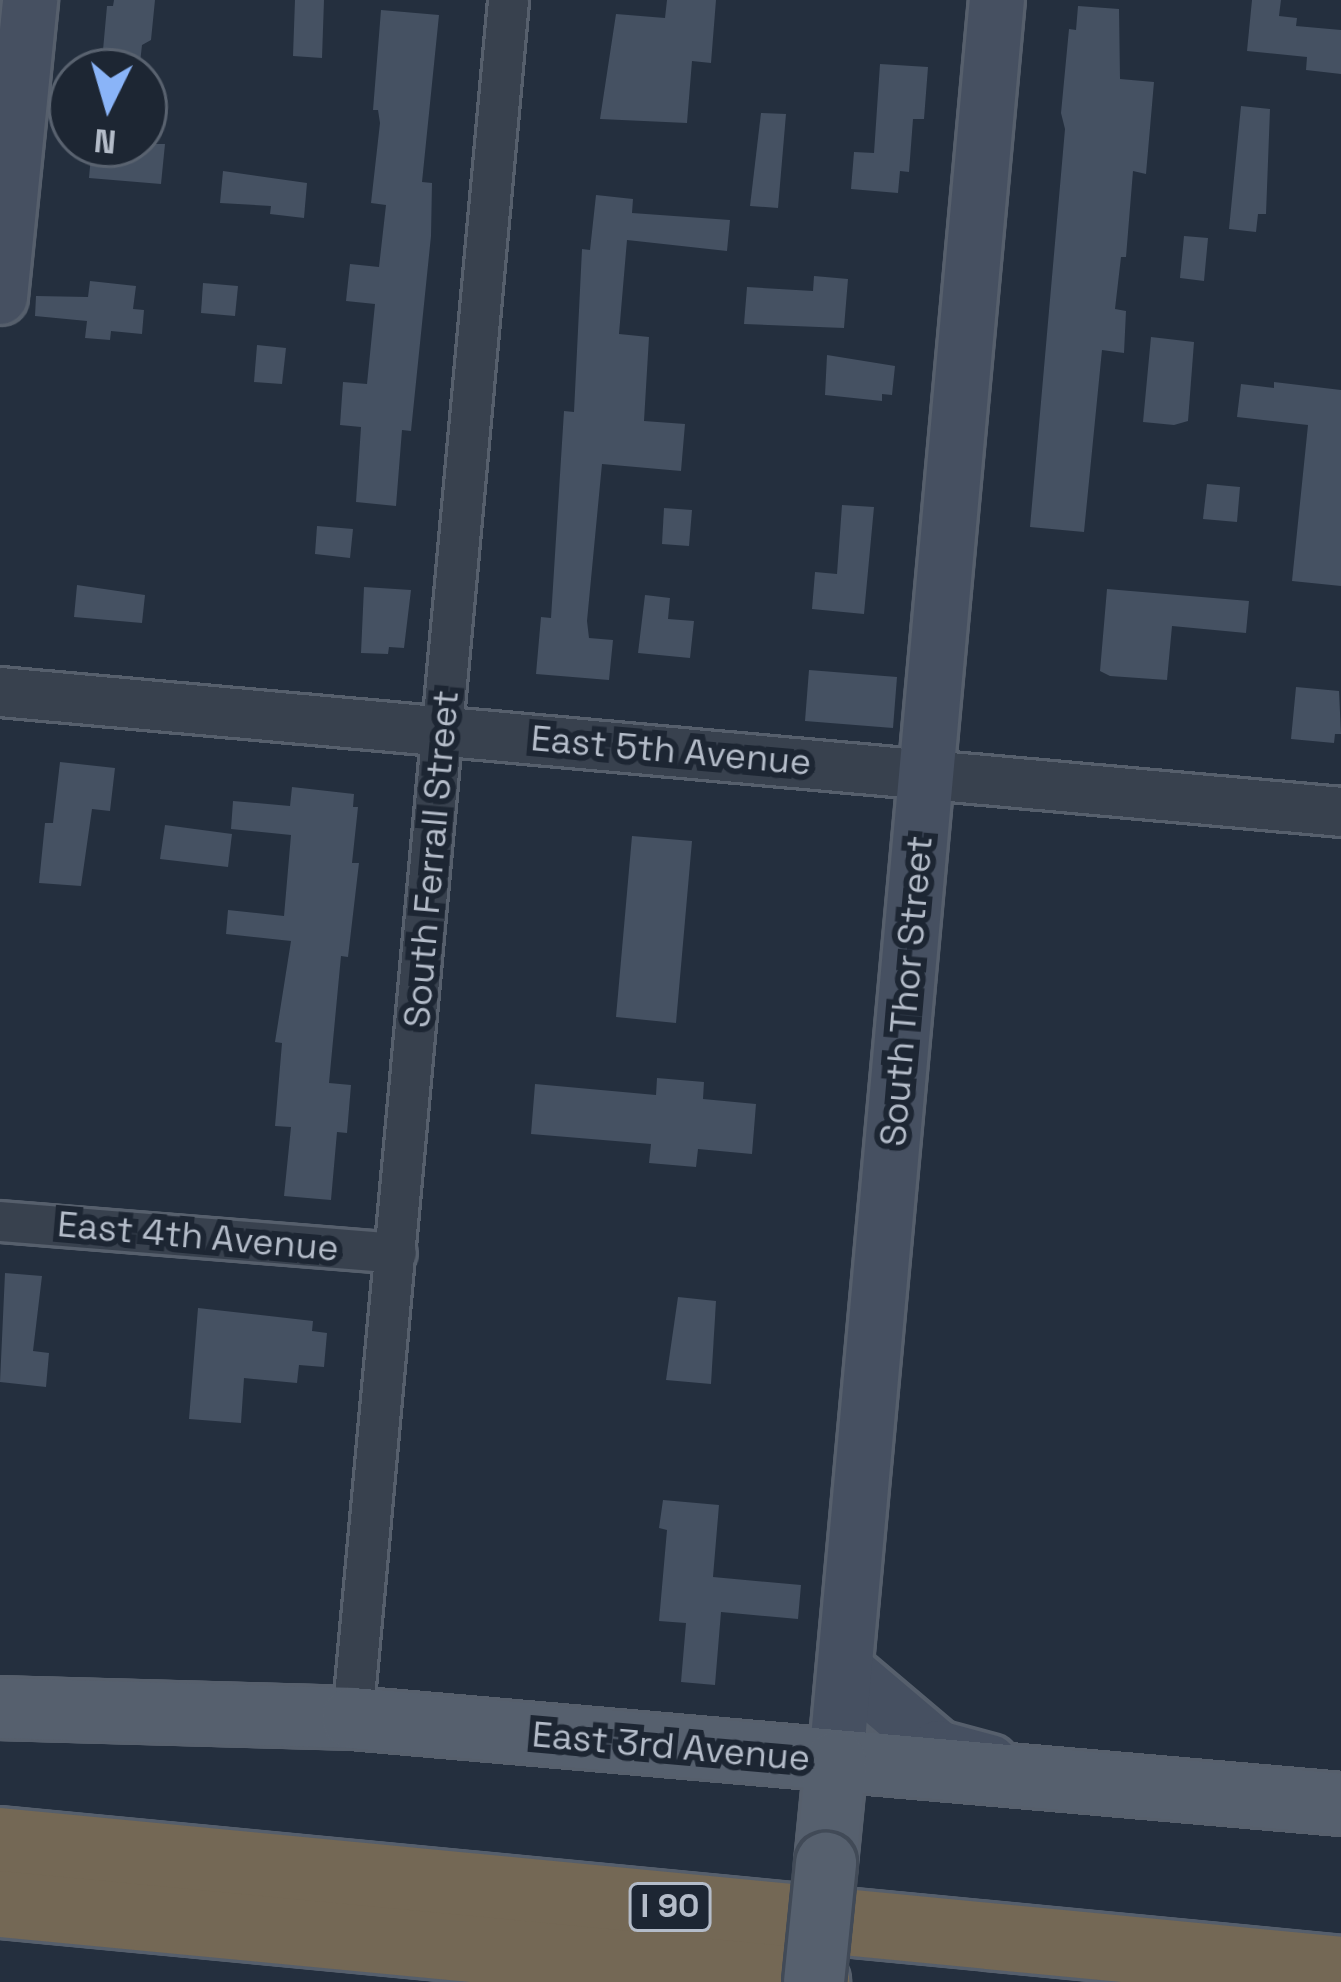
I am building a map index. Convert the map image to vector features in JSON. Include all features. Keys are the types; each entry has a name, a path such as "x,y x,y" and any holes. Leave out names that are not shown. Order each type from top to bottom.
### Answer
{"highway":[{"name":"I 90","path":"0,1841 1341,1970"},
{"name":"I 90","path":"0,1904 815,1982"}],"main road":[{"path":"1,276 30,0"},
{"name":"South Thor Street","path":"815,1982 928,774 994,4"},
{"path":"845,1669 938,1748 1050,1778"},
{"name":"East 3rd Avenue","path":"0,1708 352,1718 1341,1804"}],"street":[{"name":"South Ferrall Street","path":"352,1718 508,0"},
{"name":"East 5th Avenue","path":"0,692 1341,812"},
{"name":"East 4th Avenue","path":"0,1221 396,1253"}],"building":[{"path":"114,0 155,0 151,40 142,48 103,48 107,6 113,6"},
{"path":"295,0 324,0 322,58 293,56"},
{"path":"667,0 716,0 711,63 692,61 687,123 600,119 616,14 665,18"},
{"path":"1252,0 1281,0 1279,16 1297,18 1296,26 1341,30 1341,74 1306,70 1307,57 1247,51"},
{"path":"1078,6 1119,9 1120,79 1154,82 1146,174 1133,171 1126,257 1121,257 1115,309 1126,311 1124,353 1102,350 1084,532 1030,527 1065,129 1061,113 1069,29 1076,30"},
{"path":"381,10 439,15 422,182 432,183 431,236 411,431 402,430 396,506 356,502 361,427 340,425 343,382 367,384 375,304 346,301 350,264 379,267 386,205 371,203 380,123 378,110 373,110"},
{"path":"880,64 928,67 924,119 913,119 909,172 900,171 898,193 851,189 854,152 874,153"},
{"path":"1241,106 1270,109 1266,214 1258,214 1256,232 1229,229"},
{"path":"761,113 786,114 778,208 750,206"},
{"path":"90,168 163,168 161,184 89,178"},
{"path":"223,171 307,183 304,218 270,214 271,206 220,203"},
{"path":"596,195 633,199 632,213 730,220 727,251 627,240 619,334 649,337 644,421 685,424 681,471 602,464 587,621 589,638 613,640 609,680 536,674 541,617 551,618 564,411 574,412 582,249 590,250"},
{"path":"1184,236 1208,238 1204,281 1180,278"},
{"path":"814,276 848,279 844,328 744,324 747,287 813,291"},
{"path":"90,281 136,286 133,309 144,310 142,334 111,331 110,340 85,338 87,321 35,316 36,296 88,297"},
{"path":"203,283 238,286 235,316 201,313"},
{"path":"1151,337 1194,342 1188,421 1174,425 1143,422"},
{"path":"257,345 286,348 282,384 254,382"},
{"path":"827,355 895,366 892,395 882,394 882,401 825,395"},
{"path":"1274,382 1341,390 1341,586 1292,581 1308,425 1237,417 1241,384 1274,388"},
{"path":"1207,484 1240,487 1237,522 1203,519"},
{"path":"842,505 874,507 864,614 812,609 815,572 837,574"},
{"path":"664,508 692,510 689,546 662,544"},
{"path":"317,526 353,529 350,558 315,554"},
{"path":"77,585 145,595 142,623 74,617"},
{"path":"364,587 411,590 404,648 389,647 388,654 361,653"},
{"path":"1107,589 1249,601 1246,633 1172,626 1167,680 1110,676 1100,671"},
{"path":"645,595 670,598 668,619 694,621 690,658 638,653"},
{"path":"809,670 897,677 893,728 805,721"},
{"path":"1296,687 1339,691 1341,734 1335,734 1334,743 1291,739"},
{"path":"60,762 115,768 110,811 92,809 81,886 39,883 45,823 53,823"},
{"path":"292,787 354,794 353,807 358,807 352,863 359,863 348,957 341,956 329,1083 351,1085 347,1133 337,1132 331,1200 284,1196 291,1127 275,1126 282,1043 275,1042 291,941 226,934 228,910 284,916 291,835 231,829 233,801 290,806"},
{"path":"165,825 232,834 228,867 160,859"},
{"path":"632,836 692,841 676,1023 616,1017"},
{"path":"657,1078 704,1082 703,1099 756,1104 752,1154 698,1149 696,1167 649,1163 651,1144 531,1134 535,1084 656,1095"},
{"path":"5,1273 42,1276 33,1351 49,1353 46,1387 0,1382"},
{"path":"678,1297 716,1301 711,1384 666,1380"},
{"path":"198,1308 313,1321 312,1331 327,1333 324,1367 299,1365 297,1383 244,1378 241,1423 189,1419"},
{"path":"663,1500 719,1505 713,1577 801,1585 798,1619 721,1612 715,1685 681,1682 686,1623 659,1621 667,1530 659,1528"}]}
